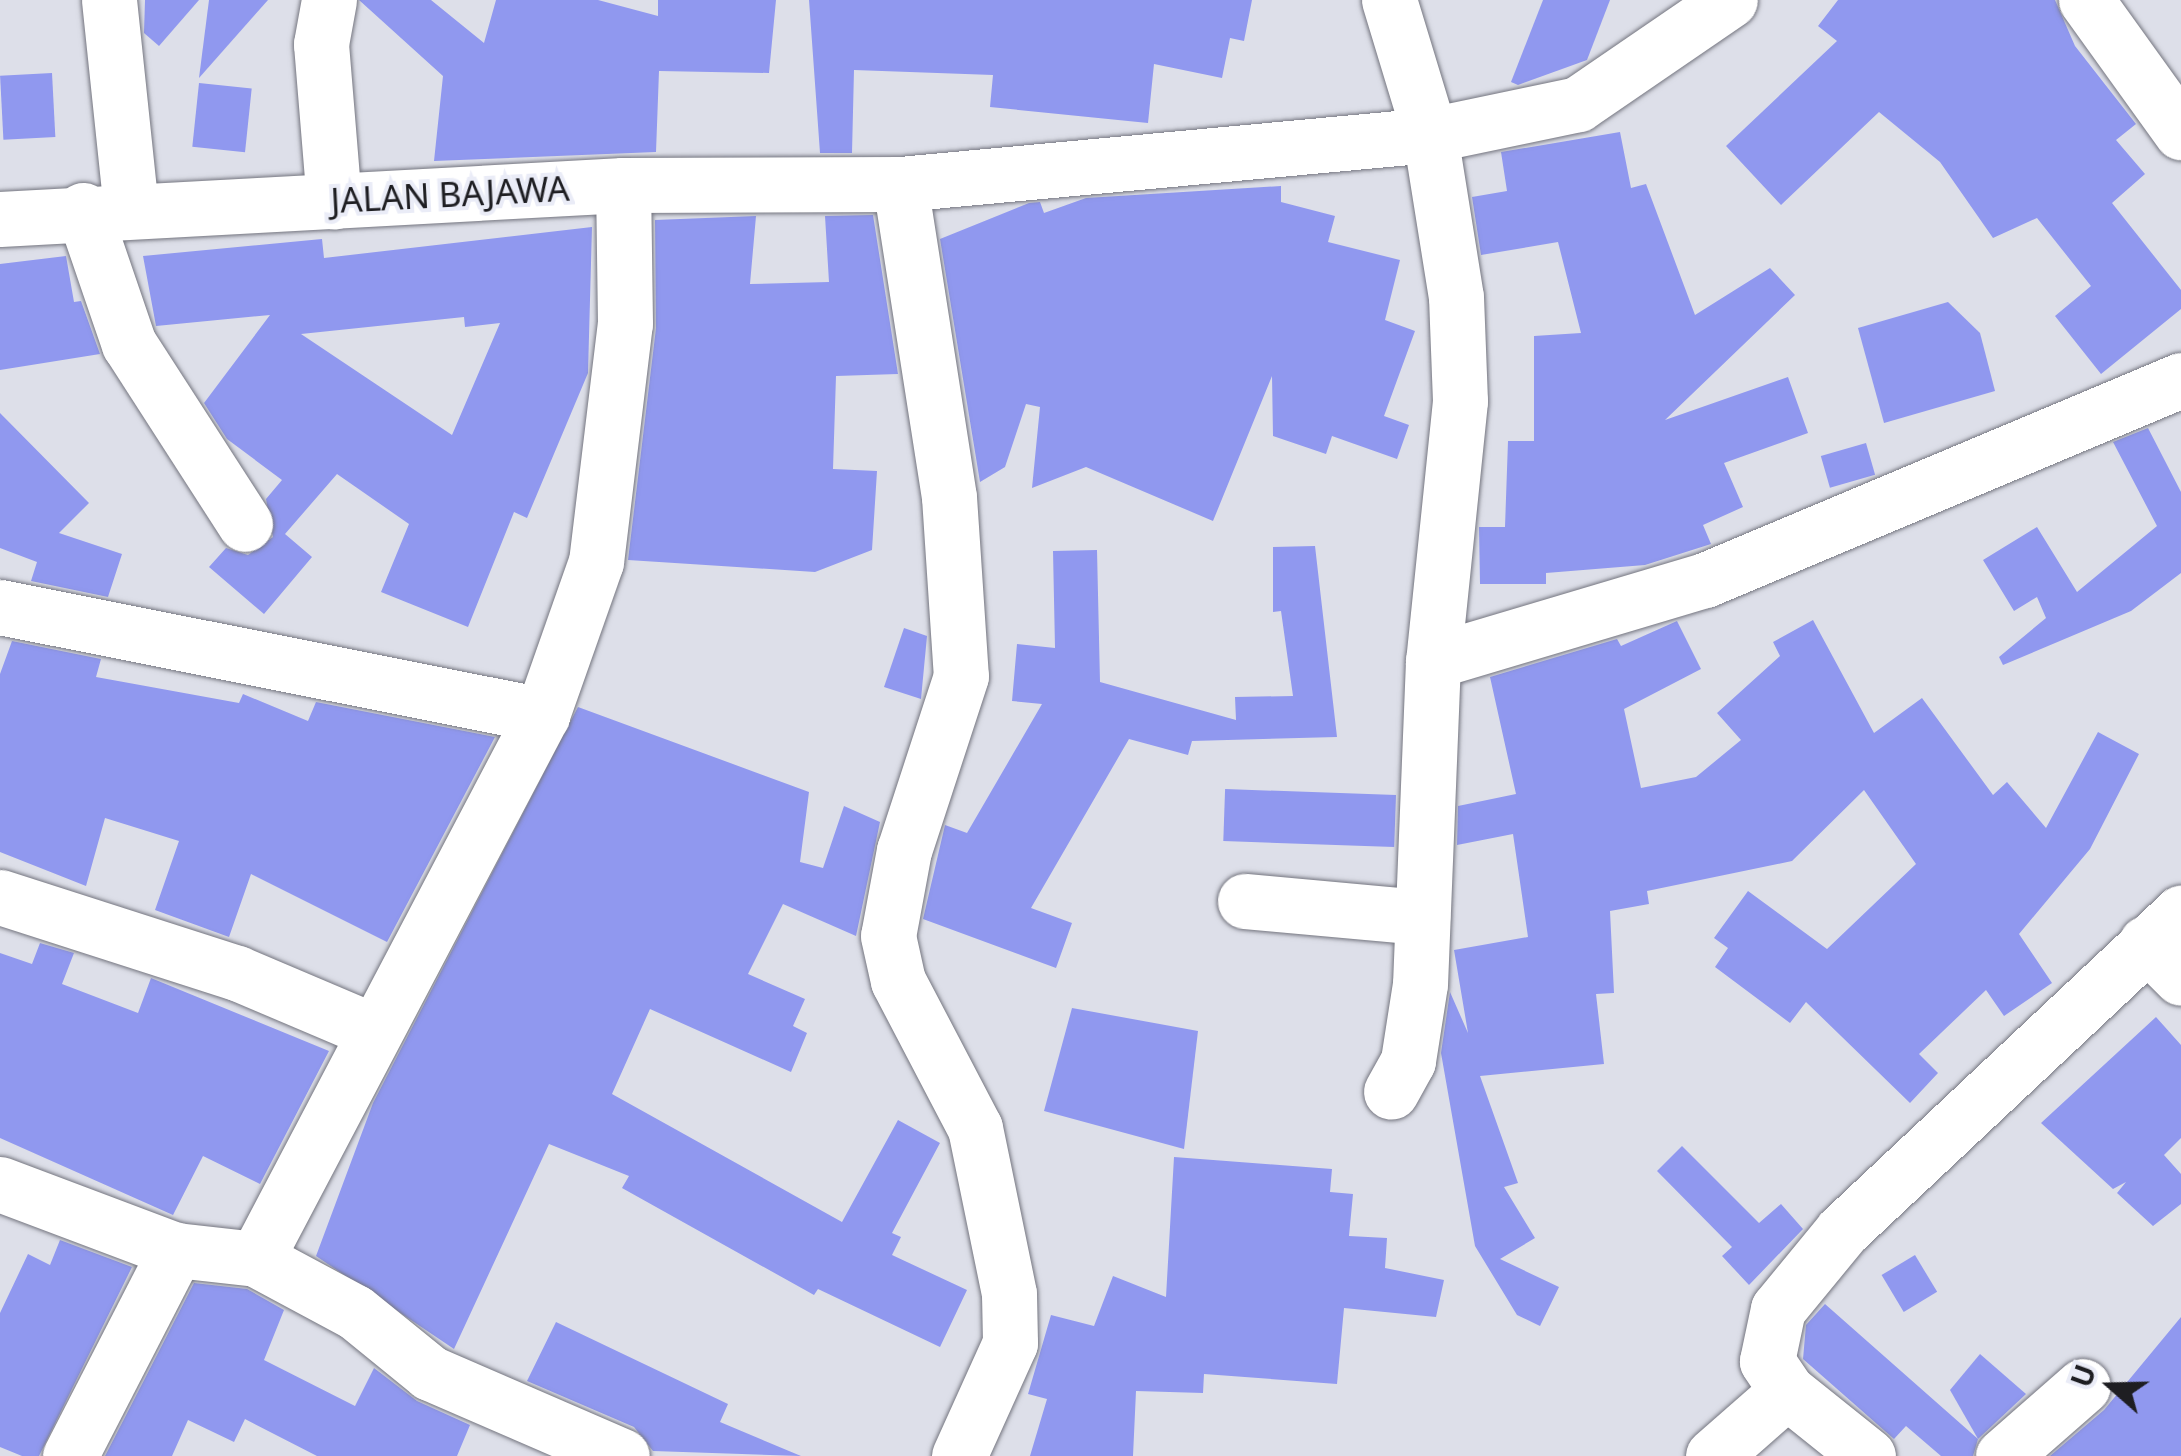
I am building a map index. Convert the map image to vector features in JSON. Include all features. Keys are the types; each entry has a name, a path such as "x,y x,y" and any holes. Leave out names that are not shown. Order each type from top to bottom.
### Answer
{"street":[{"path":"109,0 107,209 129,344 246,524"},
{"path":"329,0 321,44 334,200"},
{"path":"1389,0 1430,135 1456,297 1460,401 1434,661 1422,916 1408,1061 1391,1092"},
{"name":"JALAN BAJAWA","path":"0,219 107,209 624,185 900,184 1430,135 1578,104 1730,0"},
{"path":"2086,0 2181,132"},
{"path":"900,184 949,497 961,676 904,850 888,936 906,998 975,1128 1009,1294 1010,1344 959,1456"},
{"path":"256,1260 371,1030 542,715 596,562 625,324 624,185"},
{"path":"1434,661 1706,580 2181,380"},
{"path":"0,607 542,715"},
{"path":"0,897 237,973 371,1030"},
{"path":"1245,900 1422,916"},
{"path":"1868,1456 1787,1391 1764,1345 1778,1308 1842,1231 2169,945"},
{"path":"0,1184 176,1250 256,1260 355,1312 430,1373 622,1456"},
{"path":"70,1456 176,1250"},
{"path":"2003,1456 2083,1386"},
{"path":"1713,1456 1787,1391"}],"building":[{"path":"145,0 199,0 159,46 144,33"},
{"path":"209,0 268,0 199,78"},
{"path":"359,0 431,0 484,43 496,0 598,0 658,16 658,0 776,0 769,73 659,71 656,152 434,161 443,76"},
{"path":"809,0 1252,0 1244,41 1230,38 1222,78 1154,64 1148,123 990,107 993,75 854,70 852,153 820,153"},
{"path":"1543,0 1610,0 1587,60 1518,85 1511,82"},
{"path":"1838,0 2055,0 2075,46 2136,124 2116,140 2145,174 2112,203 2181,290 2181,309 2101,374 2055,316 2091,286 2037,218 1993,238 1940,162 1879,112 1781,205 1726,146 1837,41 1818,26"},
{"path":"52,73 55,137 3,140 0,76"},
{"path":"199,83 252,89 245,152 192,147"},
{"path":"1620,132 1631,188 1646,184 1695,315 1770,268 1795,295 1665,420 1788,377 1808,433 1724,463 1743,507 1703,525 1711,544 1645,565 1546,573 1546,584 1480,584 1479,527 1505,527 1508,441 1534,441 1534,336 1581,333 1558,242 1481,255 1472,197 1507,191 1501,152"},
{"path":"1281,186 1281,202 1335,216 1328,242 1400,260 1385,320 1415,331 1384,416 1409,425 1397,459 1332,436 1326,454 1273,436 1272,376 1213,521 1086,467 1032,488 1040,407 1026,404 1005,467 980,482 940,239 1029,203 1040,202 1044,213 1086,198"},
{"path":"873,215 898,374 836,376 833,469 877,471 872,550 815,572 628,560 656,328 655,220 756,216 750,284 829,282 825,216"},
{"path":"592,227 588,373 527,518 514,512 468,627 381,592 409,524 337,474 285,534 312,557 264,614 209,567 226,548 248,555 273,537 266,499 282,480 227,439 204,403 270,315 156,326 143,256 322,239 324,258","holes":["464,317 465,327 500,323 452,435 301,334"]},
{"path":"66,256 74,302 81,301 100,354 0,370 0,264"},
{"path":"1948,302 1980,333 1995,391 1884,423 1858,328"},
{"path":"0,413 89,503 59,533 122,554 108,597 31,581 37,562 0,548"},
{"path":"2148,428 2181,492 2181,573 2131,611 2003,665 1999,657 2046,618 2037,597 2014,611 1983,560 2037,527 2077,592 2157,526 2113,442"},
{"path":"1866,443 1875,475 1830,488 1821,456"},
{"path":"1315,546 1337,737 1192,741 1188,755 1129,739 1031,908 1072,923 1056,968 923,919 945,825 967,833 1042,704 1012,701 1017,644 1055,648 1053,551 1097,550 1100,682 1236,720 1235,697 1293,696 1281,611 1273,612 1273,547"},
{"path":"1813,620 1874,733 1922,698 1993,795 2007,782 2046,828 2098,732 2139,754 2090,849 2019,934 2052,983 2004,1016 1986,990 1919,1054 1938,1073 1910,1103 1806,1002 1790,1023 1715,967 1728,948 1714,938 1748,891 1827,949 1916,864 1864,790 1792,861 1647,891 1649,904 1610,911 1614,993 1596,994 1604,1064 1480,1076 1518,1183 1504,1187 1535,1238 1500,1259 1559,1287 1540,1326 1517,1315 1475,1246 1441,1053 1450,992 1468,1033 1454,950 1528,937 1513,834 1457,845 1458,806 1516,794 1490,677 1617,639 1621,646 1677,621 1701,669 1624,709 1641,788 1696,777 1741,740 1717,713 1780,656 1773,642"},
{"path":"904,628 927,636 921,699 884,687"},
{"path":"12,641 101,659 96,677 239,703 243,694 308,721 316,702 495,737 387,942 251,874 229,937 155,910 179,841 105,818 86,886 0,852 0,674"},
{"path":"578,707 809,792 800,862 823,868 844,806 880,822 856,936 783,904 748,974 805,999 793,1026 807,1033 791,1072 650,1009 612,1094 842,1222 898,1120 940,1143 892,1233 901,1237 892,1255 967,1290 940,1347 818,1289 814,1295 622,1188 629,1176 549,1144 454,1349 316,1256 373,1103"},
{"path":"1225,789 1396,795 1394,847 1223,841"},
{"path":"40,943 74,953 62,984 138,1013 151,978 329,1051 260,1184 203,1156 173,1215 0,1138 0,953 32,964"},
{"path":"1072,1008 1198,1031 1184,1149 1044,1111"},
{"path":"2156,1017 2181,1045 2181,1138 2164,1155 2181,1174 2181,1204 2153,1226 2117,1193 2126,1182 2113,1189 2041,1123"},
{"path":"1682,1146 1759,1223 1781,1204 1803,1229 1749,1285 1722,1256 1732,1247 1657,1171"},
{"path":"1174,1157 1332,1169 1330,1192 1353,1194 1349,1236 1387,1238 1385,1268 1444,1280 1436,1317 1344,1308 1337,1384 1204,1374 1203,1393 1136,1391 1133,1456 1030,1456 1047,1399 1028,1394 1051,1315 1094,1326 1113,1276 1166,1297"},
{"path":"60,1240 132,1267 39,1456 22,1456 0,1447 0,1313 28,1254 50,1265"},
{"path":"1915,1255 1937,1292 1904,1312 1882,1275"},
{"path":"194,1283 247,1289 284,1310 264,1360 355,1406 374,1368 417,1401 470,1425 457,1456 317,1456 245,1419 234,1442 188,1420 172,1456 105,1456"},
{"path":"1825,1304 1978,1439 1973,1456 1941,1456 1906,1426 1894,1439 1803,1359 1806,1325"},
{"path":"2181,1317 2181,1456 2050,1456 2104,1410"},
{"path":"556,1322 728,1404 720,1422 801,1456 653,1451 634,1427 527,1381"},
{"path":"1980,1354 2026,1394 1978,1439 1950,1390"}]}
